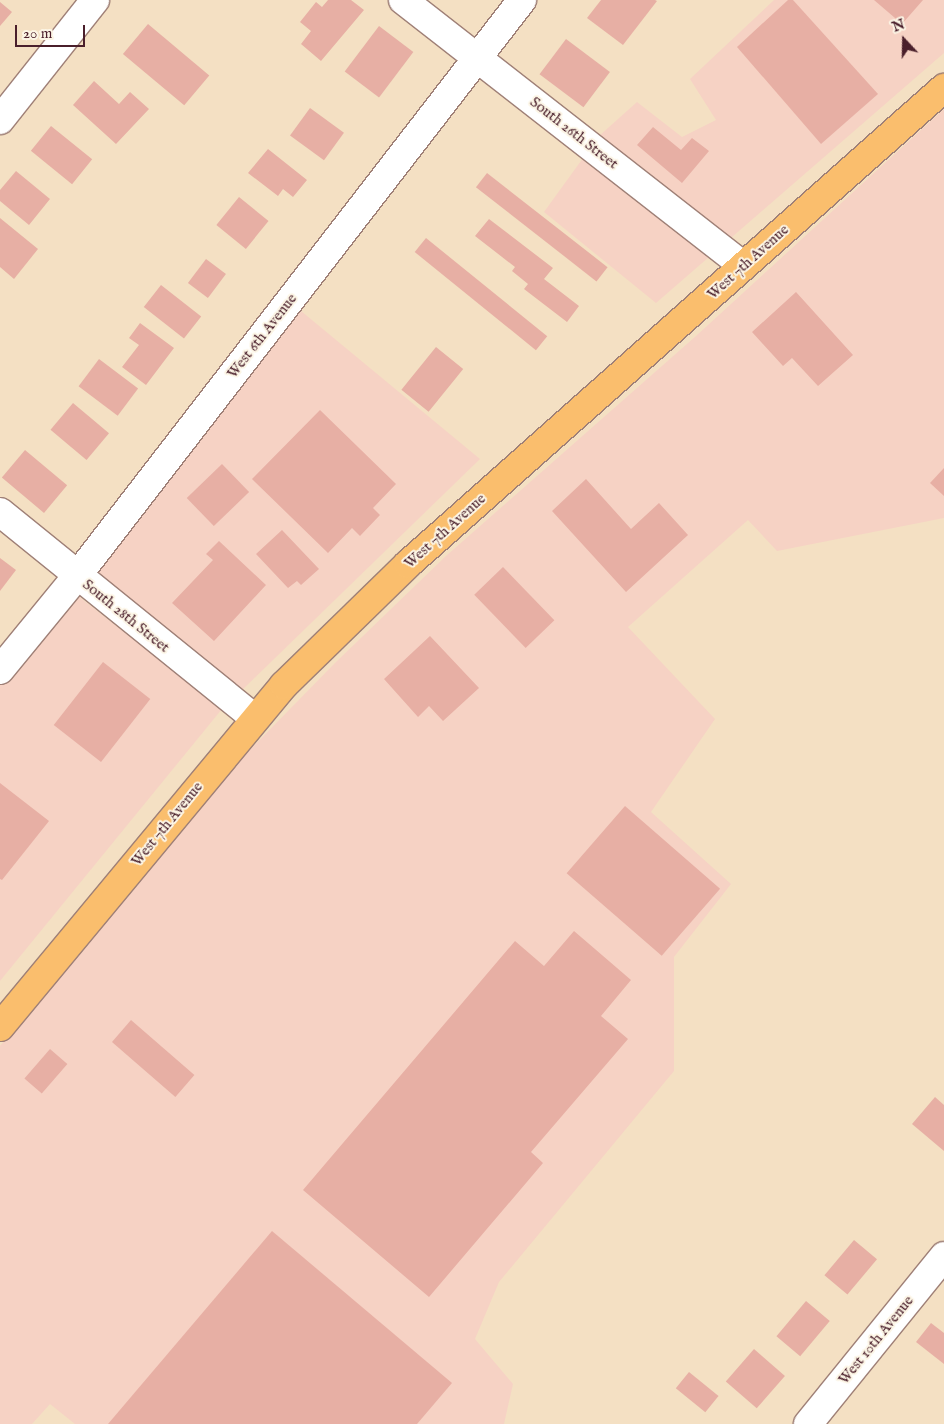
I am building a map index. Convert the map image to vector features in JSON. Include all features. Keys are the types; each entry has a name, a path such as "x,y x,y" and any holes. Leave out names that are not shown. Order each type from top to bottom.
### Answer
{"main road":[{"name":"West 7th Avenue","path":"1,1022 254,718 408,564 944,88"}],"street":[{"path":"0,120 95,0"},
{"name":"South 26th Street","path":"403,0 744,266"},
{"name":"West 6th Avenue","path":"0,670 76,576 522,0"},
{"name":"South 28th Street","path":"0,512 76,576 254,718"},
{"name":"West 10th Avenue","path":"808,1424 944,1256"}],"shaded area":[{"path":"774,0 944,0 944,53 656,303 544,212 599,136 637,102 682,137 716,120 690,79"},
{"path":"944,109 944,518 777,551 748,520 628,627 715,719 651,812 731,884 674,957 674,1071 499,1282 475,1339 513,1384 504,1424 75,1424 50,1404 32,1424 0,1424 0,1046 108,914 244,756 335,663 446,556 696,336"},
{"path":"295,306 480,459 239,693 101,579 94,565"},
{"path":"73,592 222,709 0,981 0,682"}],"building":[{"path":"328,0 351,0 364,10 321,61 301,44 311,31 300,22 316,2 322,7"},
{"path":"601,0 657,1 623,45 587,18"},
{"path":"788,0 793,0 878,94 821,144 737,47"},
{"path":"874,0 923,0 902,24"},
{"path":"0,2 12,12 0,26"},
{"path":"148,24 209,75 184,105 123,54"},
{"path":"379,26 413,52 379,97 345,72"},
{"path":"566,39 610,72 583,107 540,74"},
{"path":"94,81 119,104 130,92 149,109 116,144 73,105"},
{"path":"310,108 344,133 324,160 290,136"},
{"path":"51,126 92,159 72,184 31,151"},
{"path":"653,127 681,150 692,138 709,151 682,183 637,145"},
{"path":"268,149 307,180 293,197 283,189 278,196 248,173"},
{"path":"16,171 50,199 29,225 0,201 0,190"},
{"path":"487,173 608,267 596,281 476,187"},
{"path":"239,197 269,221 246,249 216,225"},
{"path":"0,218 38,249 14,279 0,267"},
{"path":"489,219 553,268 544,279 579,306 567,322 524,289 528,284 512,271 515,267 475,236"},
{"path":"426,238 547,336 536,350 415,252"},
{"path":"206,259 226,274 208,298 188,283"},
{"path":"161,285 201,316 184,338 144,307"},
{"path":"796,292 853,355 818,386 792,358 783,366 752,332"},
{"path":"140,323 174,348 146,385 122,367 139,345 129,338"},
{"path":"436,347 463,369 429,412 401,390"},
{"path":"99,359 138,388 118,416 79,386"},
{"path":"73,403 109,433 87,460 51,430"},
{"path":"320,410 396,484 373,508 380,515 360,536 352,528 328,553 252,479"},
{"path":"25,450 67,485 44,513 2,478"},
{"path":"222,464 249,492 214,526 187,498"},
{"path":"944,468 944,496 930,483"},
{"path":"586,479 631,529 659,503 688,535 626,592 552,511"},
{"path":"282,530 319,569 301,585 297,581 288,588 256,554"},
{"path":"219,541 266,585 214,641 172,603 213,560 206,554"},
{"path":"0,558 16,570 0,591"},
{"path":"503,567 554,620 526,648 474,595"},
{"path":"430,636 479,688 443,721 429,706 418,717 384,679"},
{"path":"103,662 150,699 101,762 54,725"},
{"path":"0,783 49,821 2,880 0,879"},
{"path":"625,806 720,889 662,956 567,873"},
{"path":"574,931 631,980 601,1016 628,1039 531,1152 543,1163 429,1297 303,1190 515,941 544,966"},
{"path":"131,1020 194,1075 175,1097 112,1042"},
{"path":"50,1049 67,1064 42,1094 24,1078"},
{"path":"935,1097 944,1105 944,1151 912,1124"},
{"path":"272,1231 452,1383 417,1424 108,1424"},
{"path":"854,1240 877,1259 847,1295 824,1275"},
{"path":"806,1301 830,1321 800,1356 776,1336"},
{"path":"931,1323 944,1333 944,1364 916,1342"},
{"path":"754,1349 785,1376 757,1408 726,1381"},
{"path":"689,1372 719,1396 705,1412 676,1388"}]}
